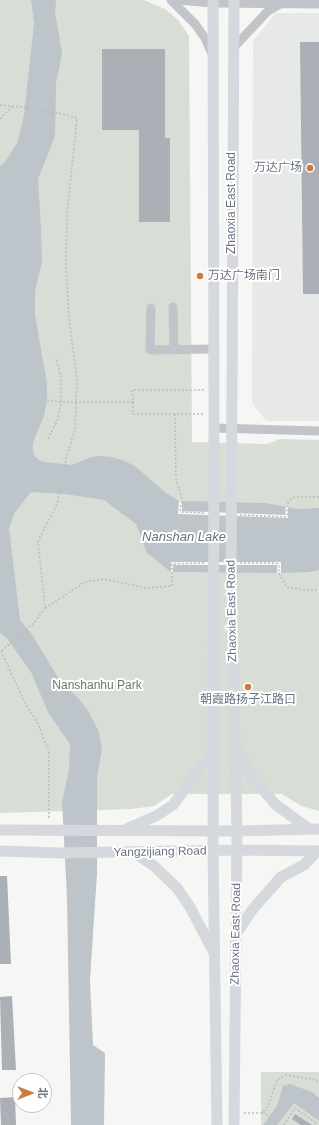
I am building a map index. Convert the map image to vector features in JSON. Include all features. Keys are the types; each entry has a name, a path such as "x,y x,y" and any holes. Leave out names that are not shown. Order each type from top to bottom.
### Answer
{"main road":[{"name":"Zhaoxia East Road","path":"213,2 213,851 217,1125"},
{"name":"Zhaoxia East Road","path":"234,2 231,428 231,581 237,831 234,1125"},
{"path":"235,744 253,778 275,804 314,829"},
{"path":"123,830 156,816 173,805 214,748"},
{"name":"Yangzijiang Road","path":"0,830 237,831 314,829"},
{"name":"Yangzijiang Road","path":"0,852 102,853 237,850 318,851"},
{"path":"236,934 252,910 281,877 304,865 318,851"},
{"path":"133,852 154,866 177,888 190,907 215,954"}],"street":[{"path":"170,0 195,24 202,33 213,57"},
{"path":"178,0 319,4"},
{"path":"234,47 268,11 280,4"},
{"path":"174,306 174,350"},
{"path":"151,308 150,350 214,349"},
{"path":"214,428 319,431"}],"path":[{"path":"0,105 22,107 77,118 67,214 66,265 69,318 77,380 75,429 66,459 56,504 38,541 45,608"},
{"path":"0,119 13,106"},
{"path":"48,439 58,419 61,402 61,377 56,358"},
{"path":"214,390 132,390 133,414 214,414"},
{"path":"47,400 61,402 133,402"},
{"path":"175,414 176,479 182,499 180,511 206,513"},
{"path":"238,515 286,516 287,504 292,498 319,497"},
{"path":"54,830 49,752 38,724 24,701 0,652 34,623 45,608 85,582 103,579 147,588 172,586 172,564 206,563"},
{"path":"238,563 276,563 279,565 279,573 287,587 305,590 319,590"},
{"path":"234,1113 261,1114 268,1106 277,1080 286,1075 316,1080 319,1084"},
{"path":"284,1125 295,1108 316,1123 315,1125"},
{"path":"263,1112 279,1125"}],"shaded area":[{"path":"276,13 319,13 319,421 266,421 252,403 253,41"}],"green space":[{"name":"Nanshanhu Park","path":"0,0 144,0 165,9 178,20 189,36 192,442 267,444 280,439 319,440 319,811 301,806 282,794 172,794 154,806 131,809 0,813"},
{"path":"261,1072 319,1072 319,1125 261,1125"}],"water":[{"name":"Nanshan Lake","path":"31,0 56,0 55,13 62,53 56,83 55,136 38,179 42,262 35,291 35,315 47,383 47,400 44,416 33,444 33,452 35,456 44,462 72,465 92,457 100,456 122,460 135,466 166,493 179,501 265,503 299,509 319,508 319,570 308,572 171,572 147,553 136,524 104,500 65,494 31,492 15,512 9,528 20,620 33,636 59,679 87,709 99,732 102,750 97,777 97,873 90,980 93,1045 105,1053 104,1125 71,1125 67,897 62,802 69,770 70,744 48,712 31,672 6,637 0,633 0,166 6,161 18,141 24,115 34,23"},
{"path":"290,1084 312,1092 319,1098 319,1121 294,1103 277,1125 263,1125 277,1106 283,1086"}],"pier":[{"path":"179,501 182,501 182,511 285,515 286,505 288,505 288,518 178,514"},
{"path":"171,562 281,562 281,573 277,573 277,565 173,565 173,574 171,574"}],"building":[{"name":"万达广场","path":"300,42 319,42 319,294 303,294"},
{"path":"102,49 165,49 165,138 170,138 170,222 139,222 139,130 102,130"},
{"path":"0,876 7,876 11,964 0,964"},
{"path":"12,996 16,1070 2,1070 0,997"},
{"path":"12,1097 12,1113 16,1113 16,1125 1,1125 0,1098"},
{"path":"295,1114 312,1125 301,1125 292,1119"}],"place":[{"name":"万达广场","path":"310,168"},
{"name":"万达广场南门","path":"200,276"},
{"name":"朝霞路扬子江路口","path":"248,687"}]}
